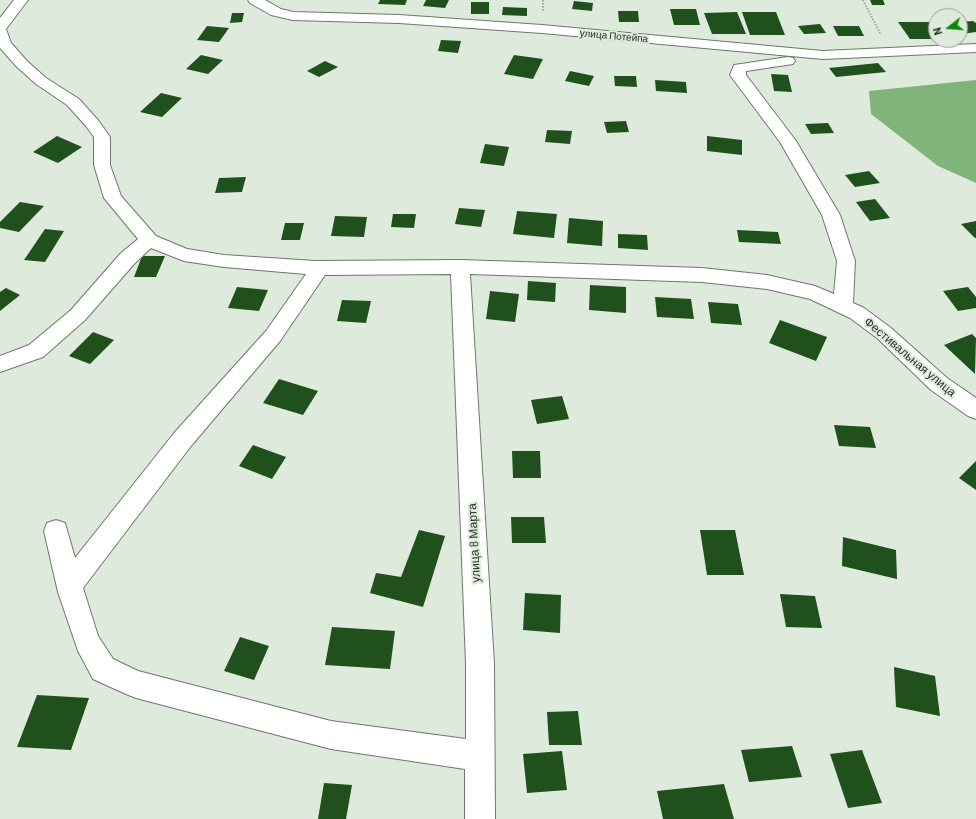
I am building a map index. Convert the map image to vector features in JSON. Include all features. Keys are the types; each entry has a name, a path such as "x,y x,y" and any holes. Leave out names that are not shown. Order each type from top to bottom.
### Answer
{"street":[{"path":"0,364 15,360 36,351 78,316 111,276 128,258 149,240 113,198 102,166 102,137 92,123 73,102 41,81 22,64 4,44 0,29 21,0"},
{"name":"улица Потейпа","path":"255,0 276,12 293,16 400,18 542,29 823,55 976,48"},
{"path":"823,55 739,68 738,75 788,141 831,214 846,261 843,306"},
{"name":"Фестивальная улица","path":"149,240 184,255 224,261 320,268 460,267 702,275 767,282 816,292 857,313 884,333 939,384 976,410"},
{"name":"улица 8 Марта","path":"460,267 480,664 480,819"},
{"path":"70,584 183,439 273,336 320,268"},
{"path":"56,531 87,642 103,669 136,684 331,735 480,756"}],"path":[{"path":"863,0 890,53"}],"green space":[{"path":"976,80 976,183 938,166 871,114 869,91"}],"building":[{"path":"380,0 407,0 405,5 378,4"},
{"path":"426,0 449,0 445,8 423,6"},
{"path":"870,0 883,0 885,5 872,5"},
{"path":"574,1 593,3 592,11 572,9"},
{"path":"471,2 489,2 489,14 471,14"},
{"path":"503,7 527,8 527,16 502,15"},
{"path":"670,9 696,9 700,25 674,25"},
{"path":"618,11 638,11 639,22 619,22"},
{"path":"737,12 746,34 712,34 704,13"},
{"path":"742,12 776,12 785,35 750,35"},
{"path":"232,13 244,13 242,22 230,23"},
{"path":"968,21 973,21 976,23 976,32 968,33"},
{"path":"898,22 928,22 928,39 910,39"},
{"path":"820,24 826,33 804,34 798,26"},
{"path":"207,26 229,28 219,42 197,40"},
{"path":"833,26 859,26 864,36 838,36"},
{"path":"441,40 461,41 458,53 438,51"},
{"path":"201,55 223,60 208,74 186,69"},
{"path":"514,55 543,59 533,79 504,74"},
{"path":"325,61 338,67 319,77 307,71"},
{"path":"878,63 886,72 836,77 829,68"},
{"path":"570,71 594,76 589,86 565,81"},
{"path":"771,74 788,75 792,92 774,91"},
{"path":"614,76 636,76 637,87 615,86"},
{"path":"655,80 686,82 687,93 656,91"},
{"path":"161,93 182,98 162,117 140,112"},
{"path":"626,121 629,132 607,133 604,122"},
{"path":"828,123 834,133 811,134 805,124"},
{"path":"547,130 572,131 570,144 545,142"},
{"path":"57,136 82,147 58,163 33,152"},
{"path":"707,136 742,140 742,155 707,151"},
{"path":"485,144 509,147 504,166 480,163"},
{"path":"869,171 880,183 855,187 845,175"},
{"path":"246,177 242,192 215,193 219,178"},
{"path":"875,199 890,218 870,221 856,202"},
{"path":"20,202 44,206 19,232 0,228 0,222"},
{"path":"459,208 485,210 481,227 455,224"},
{"path":"517,211 557,214 554,238 513,234"},
{"path":"393,214 416,214 414,228 391,227"},
{"path":"335,216 367,217 364,237 331,236"},
{"path":"569,218 603,221 602,246 567,243"},
{"path":"976,221 976,238 975,238 961,224"},
{"path":"285,223 304,223 300,240 281,240"},
{"path":"45,229 64,231 45,262 24,260"},
{"path":"737,230 778,232 781,244 739,242"},
{"path":"618,234 647,235 648,250 618,248"},
{"path":"142,256 165,256 156,277 134,277"},
{"path":"528,281 556,283 555,302 527,300"},
{"path":"590,285 626,287 626,313 589,310"},
{"path":"237,287 268,290 259,311 228,308"},
{"path":"968,287 976,297 976,308 958,311 943,291"},
{"path":"6,288 20,295 0,311 0,292"},
{"path":"490,291 519,294 515,322 486,319"},
{"path":"655,297 691,299 694,319 657,317"},
{"path":"342,300 371,301 366,323 337,321"},
{"path":"708,302 738,304 742,325 711,323"},
{"path":"780,320 827,337 816,361 769,343"},
{"path":"93,332 114,340 90,364 69,356"},
{"path":"972,334 976,338 975,374 944,345"},
{"path":"279,379 318,391 303,415 263,403"},
{"path":"562,396 569,419 537,424 531,400"},
{"path":"834,425 870,427 876,448 839,446"},
{"path":"253,445 286,457 272,479 239,466"},
{"path":"512,451 540,451 541,478 513,478"},
{"path":"976,461 976,490 959,478"},
{"path":"511,517 544,517 546,543 512,543"},
{"path":"419,530 445,536 423,607 370,593 376,573 401,577"},
{"path":"700,530 735,530 744,575 707,575"},
{"path":"843,537 896,550 897,579 842,566"},
{"path":"525,593 561,595 560,633 523,630"},
{"path":"780,594 815,596 822,628 786,627"},
{"path":"332,627 395,631 390,669 325,665"},
{"path":"240,637 269,646 254,680 224,671"},
{"path":"894,667 935,676 940,716 896,707"},
{"path":"37,695 89,698 71,750 17,747"},
{"path":"578,711 582,745 549,745 547,712"},
{"path":"792,746 802,777 749,782 741,750"},
{"path":"862,750 882,803 848,808 830,754"},
{"path":"562,751 567,790 527,793 523,754"},
{"path":"324,783 352,785 346,819 318,819"},
{"path":"724,784 734,819 663,819 657,791"}]}
